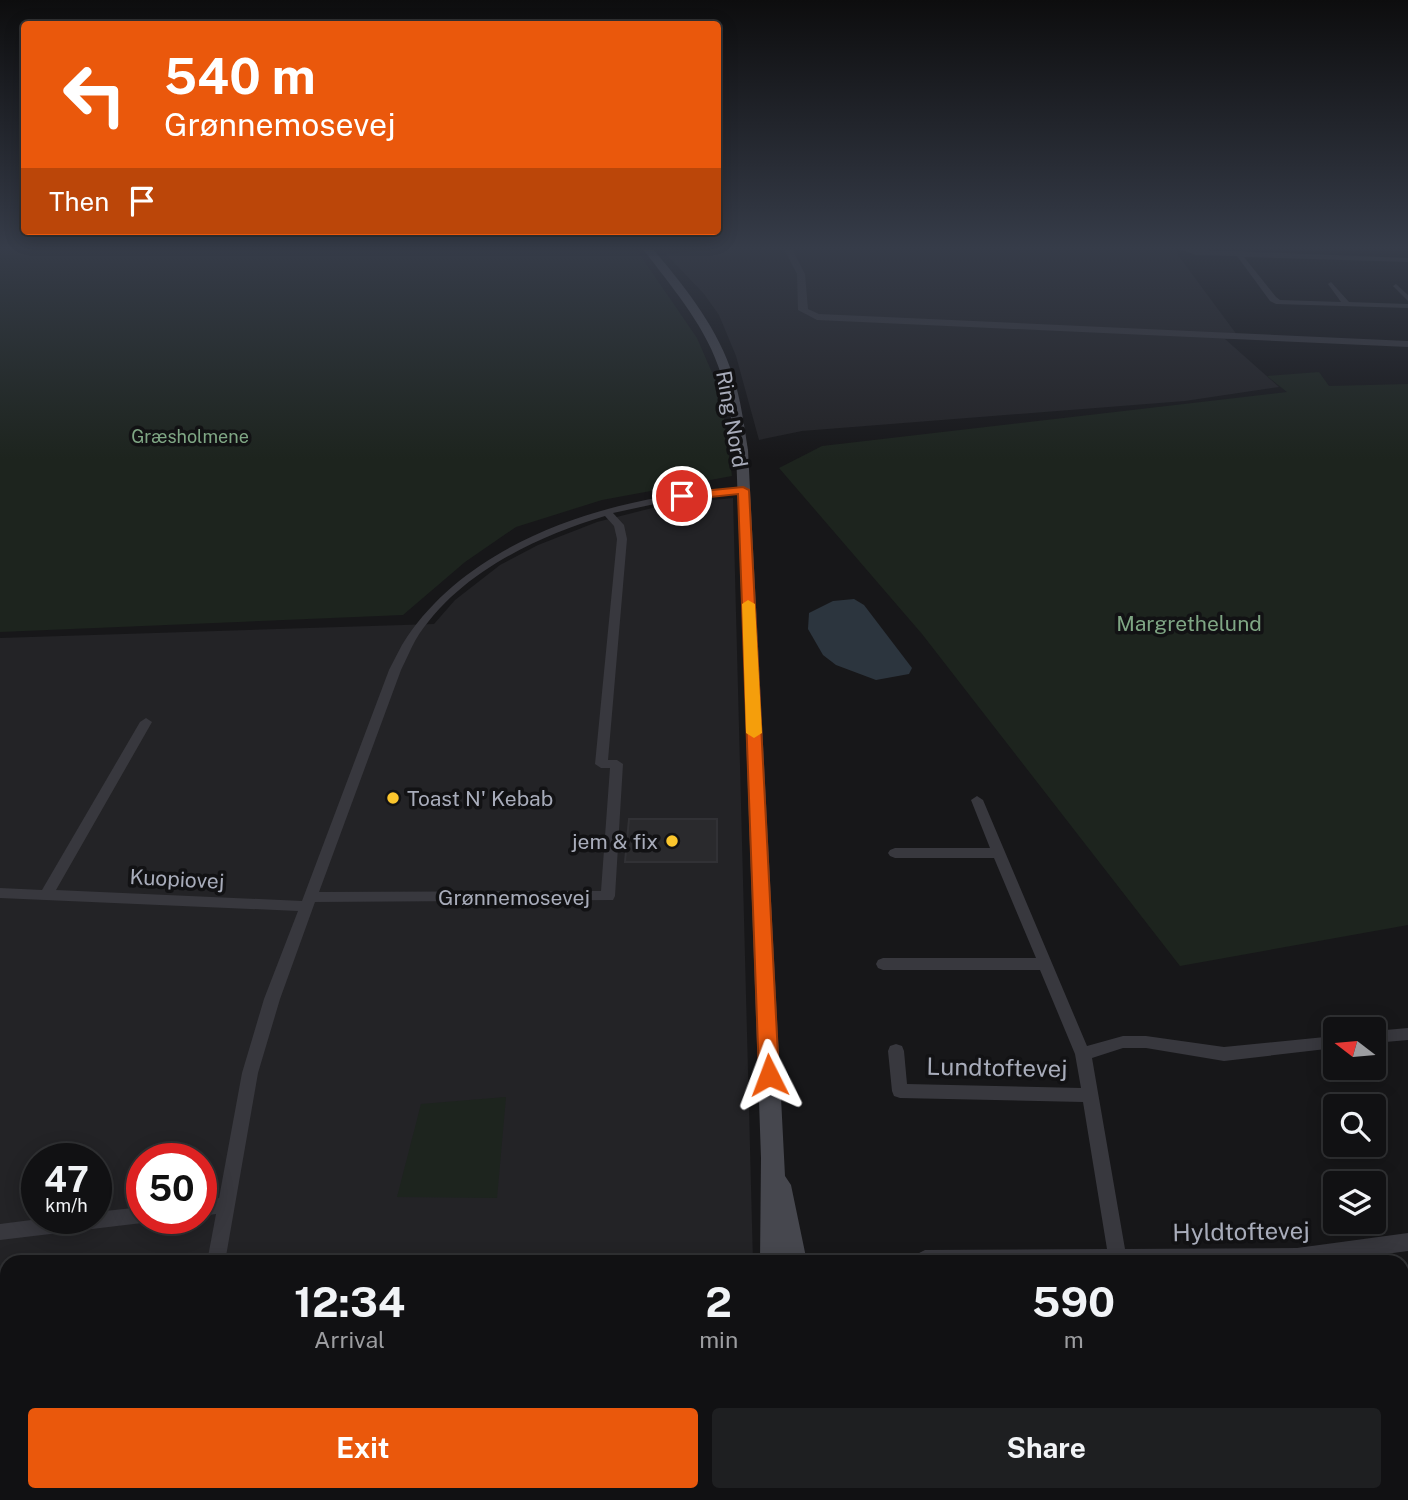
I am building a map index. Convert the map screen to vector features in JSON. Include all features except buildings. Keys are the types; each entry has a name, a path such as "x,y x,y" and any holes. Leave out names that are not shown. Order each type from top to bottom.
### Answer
{"main road":[{"name":"Ring Nord","path":"700,319 724,365 742,450 772,1158 773,1255"},
{"name":"Ring Nord","path":"772,1158 793,1255"}],"street":[{"path":"833,319 1408,344"},
{"path":"217,1255 250,1073 272,999 395,670 412,637 445,600 480,570 518,547 547,534 607,512 670,498 743,490"},
{"name":"Grønnemosevej","path":"307,902 608,896 617,764 601,764 622,539 619,525 607,512"},
{"path":"46,895 146,722"},
{"name":"Lundtoftevej","path":"977,800 1083,1054 1116,1255"},
{"path":"895,853 1000,853"},
{"name":"Kuopiovej","path":"0,893 307,902"},
{"path":"883,964 1045,964"},
{"path":"1386,1036 1408,1034"},
{"path":"1083,1054 1123,1042 1146,1042 1224,1054 1323,1043"},
{"name":"Lundtoftevej","path":"896,1051 900,1091 1091,1095"},
{"path":"217,1206 225,1205"},
{"path":"0,1232 126,1217"},
{"name":"Hyldtoftevej","path":"1318,1255 1408,1242"}],"shaded area":[{"path":"721,319 1225,319 1240,339 1225,339 1279,387 1185,401 802,431 759,440 736,356"},
{"path":"733,498 753,1255 0,1255 0,638 434,624 455,600 500,565 538,545 597,522 664,505"},
{"path":"854,599 864,605 912,668 909,674 876,680 836,665 823,655 808,629 809,613 833,601"}],"green space":[{"name":"Græsholmene","path":"0,319 684,319 697,338 720,391 732,476 602,500 516,527 465,562 403,615 0,632"},
{"name":"Margrethelund","path":"1319,372 1329,386 1408,384 1408,925 1180,966 922,634 779,468 822,446 1287,392 1267,376"},
{"path":"506,1097 497,1198 397,1197 421,1104"}],"slow traffic":[{"path":"748,604 754,733"}],"place":[{"name":"Toast N' Kebab","path":"393,798"},
{"name":"jem & fix","path":"672,841"}],"route":[{"path":"682,496 743,490 769,1075"}]}
